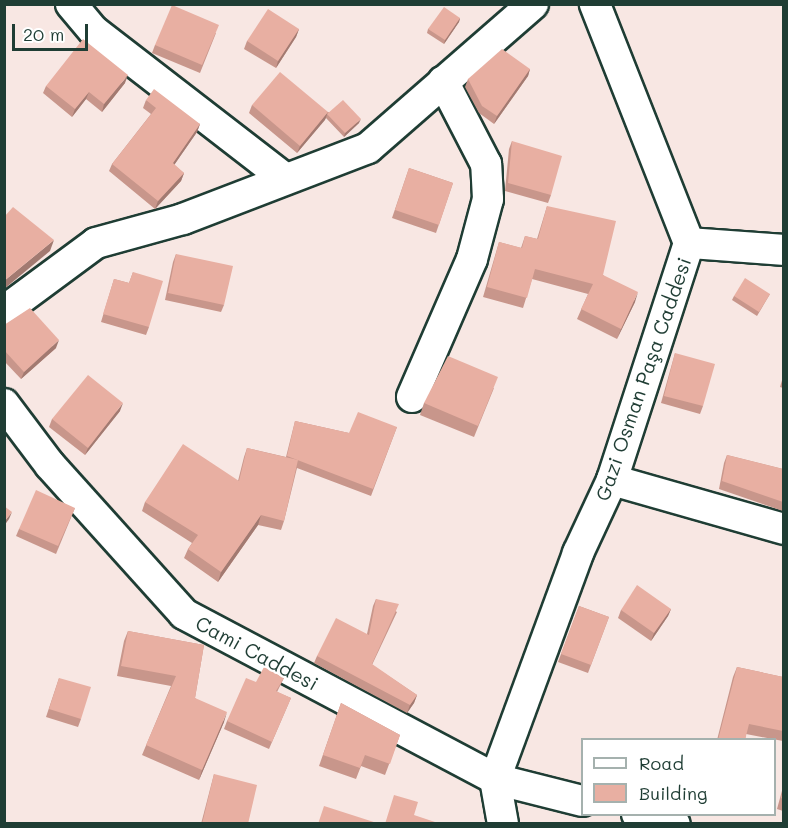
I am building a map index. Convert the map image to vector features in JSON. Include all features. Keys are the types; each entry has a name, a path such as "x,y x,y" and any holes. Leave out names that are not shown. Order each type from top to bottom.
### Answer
{"street":[{"path":"71,4 94,31 283,177"},
{"path":"4,311 96,243 183,219 283,177 368,148 533,4"},
{"name":"Gazi Osman Paşa Caddesi","path":"495,779 578,553 612,480 689,243 595,4"},
{"path":"412,397 472,259 488,199 486,164 443,81"},
{"path":"689,243 783,250"},
{"name":"Cami Caddesi","path":"4,404 50,465 184,614 495,779 581,801"},
{"path":"612,480 783,529"},
{"path":"495,779 503,824"},
{"path":"645,816 675,824"}],"building":[{"path":"172,5 219,25 202,65 155,45"},
{"path":"444,7 460,18 445,40 428,29"},
{"path":"268,9 299,29 278,61 247,41"},
{"path":"83,39 128,75 104,104 89,92 75,109 46,86"},
{"path":"502,49 530,69 497,116 482,106 468,79"},
{"path":"280,72 328,112 300,146 252,105"},
{"path":"154,89 200,124 173,163 184,173 158,201 112,164 156,108 146,100"},
{"path":"343,100 361,119 345,133 327,114"},
{"path":"512,141 562,156 551,195 508,183"},
{"path":"409,168 453,183 439,225 395,210"},
{"path":"547,206 616,221 603,275 638,292 621,329 581,309 593,284 535,269 527,298 487,287 499,242 522,248 525,236 538,239"},
{"path":"13,207 54,240 4,281 4,217"},
{"path":"176,254 233,266 224,305 168,293"},
{"path":"133,272 163,281 149,327 103,314 114,279 129,283"},
{"path":"745,278 770,294 759,312 734,296"},
{"path":"30,308 59,340 24,372 4,350 4,325"},
{"path":"675,353 715,364 703,406 664,396"},
{"path":"448,356 498,377 478,426 424,403"},
{"path":"88,375 123,403 88,448 52,419"},
{"path":"358,412 397,427 373,489 287,456 295,421 349,433"},
{"path":"183,444 239,481 247,448 298,460 284,521 261,515 221,572 188,549 198,535 145,502"},
{"path":"727,455 783,469 783,502 722,481"},
{"path":"36,490 75,508 58,546 19,529"},
{"path":"4,506 12,512 4,522"},
{"path":"637,585 671,609 654,633 621,610"},
{"path":"376,599 399,604 372,664 417,695 410,705 317,656 336,618 369,635"},
{"path":"579,606 609,617 591,665 561,654"},
{"path":"128,631 204,645 195,698 227,712 202,770 146,745 176,676 121,666"},
{"path":"264,667 284,678 276,691 291,698 272,742 227,721 246,678 256,682"},
{"path":"737,667 783,677 783,731 749,724 746,738 719,738"},
{"path":"59,678 91,687 81,719 49,709"},
{"path":"341,703 400,735 390,764 365,755 360,768 323,755"},
{"path":"214,774 257,785 248,824 202,824"},
{"path":"394,795 418,802 414,815 441,824 385,824"},
{"path":"324,806 380,824 318,824"}]}
